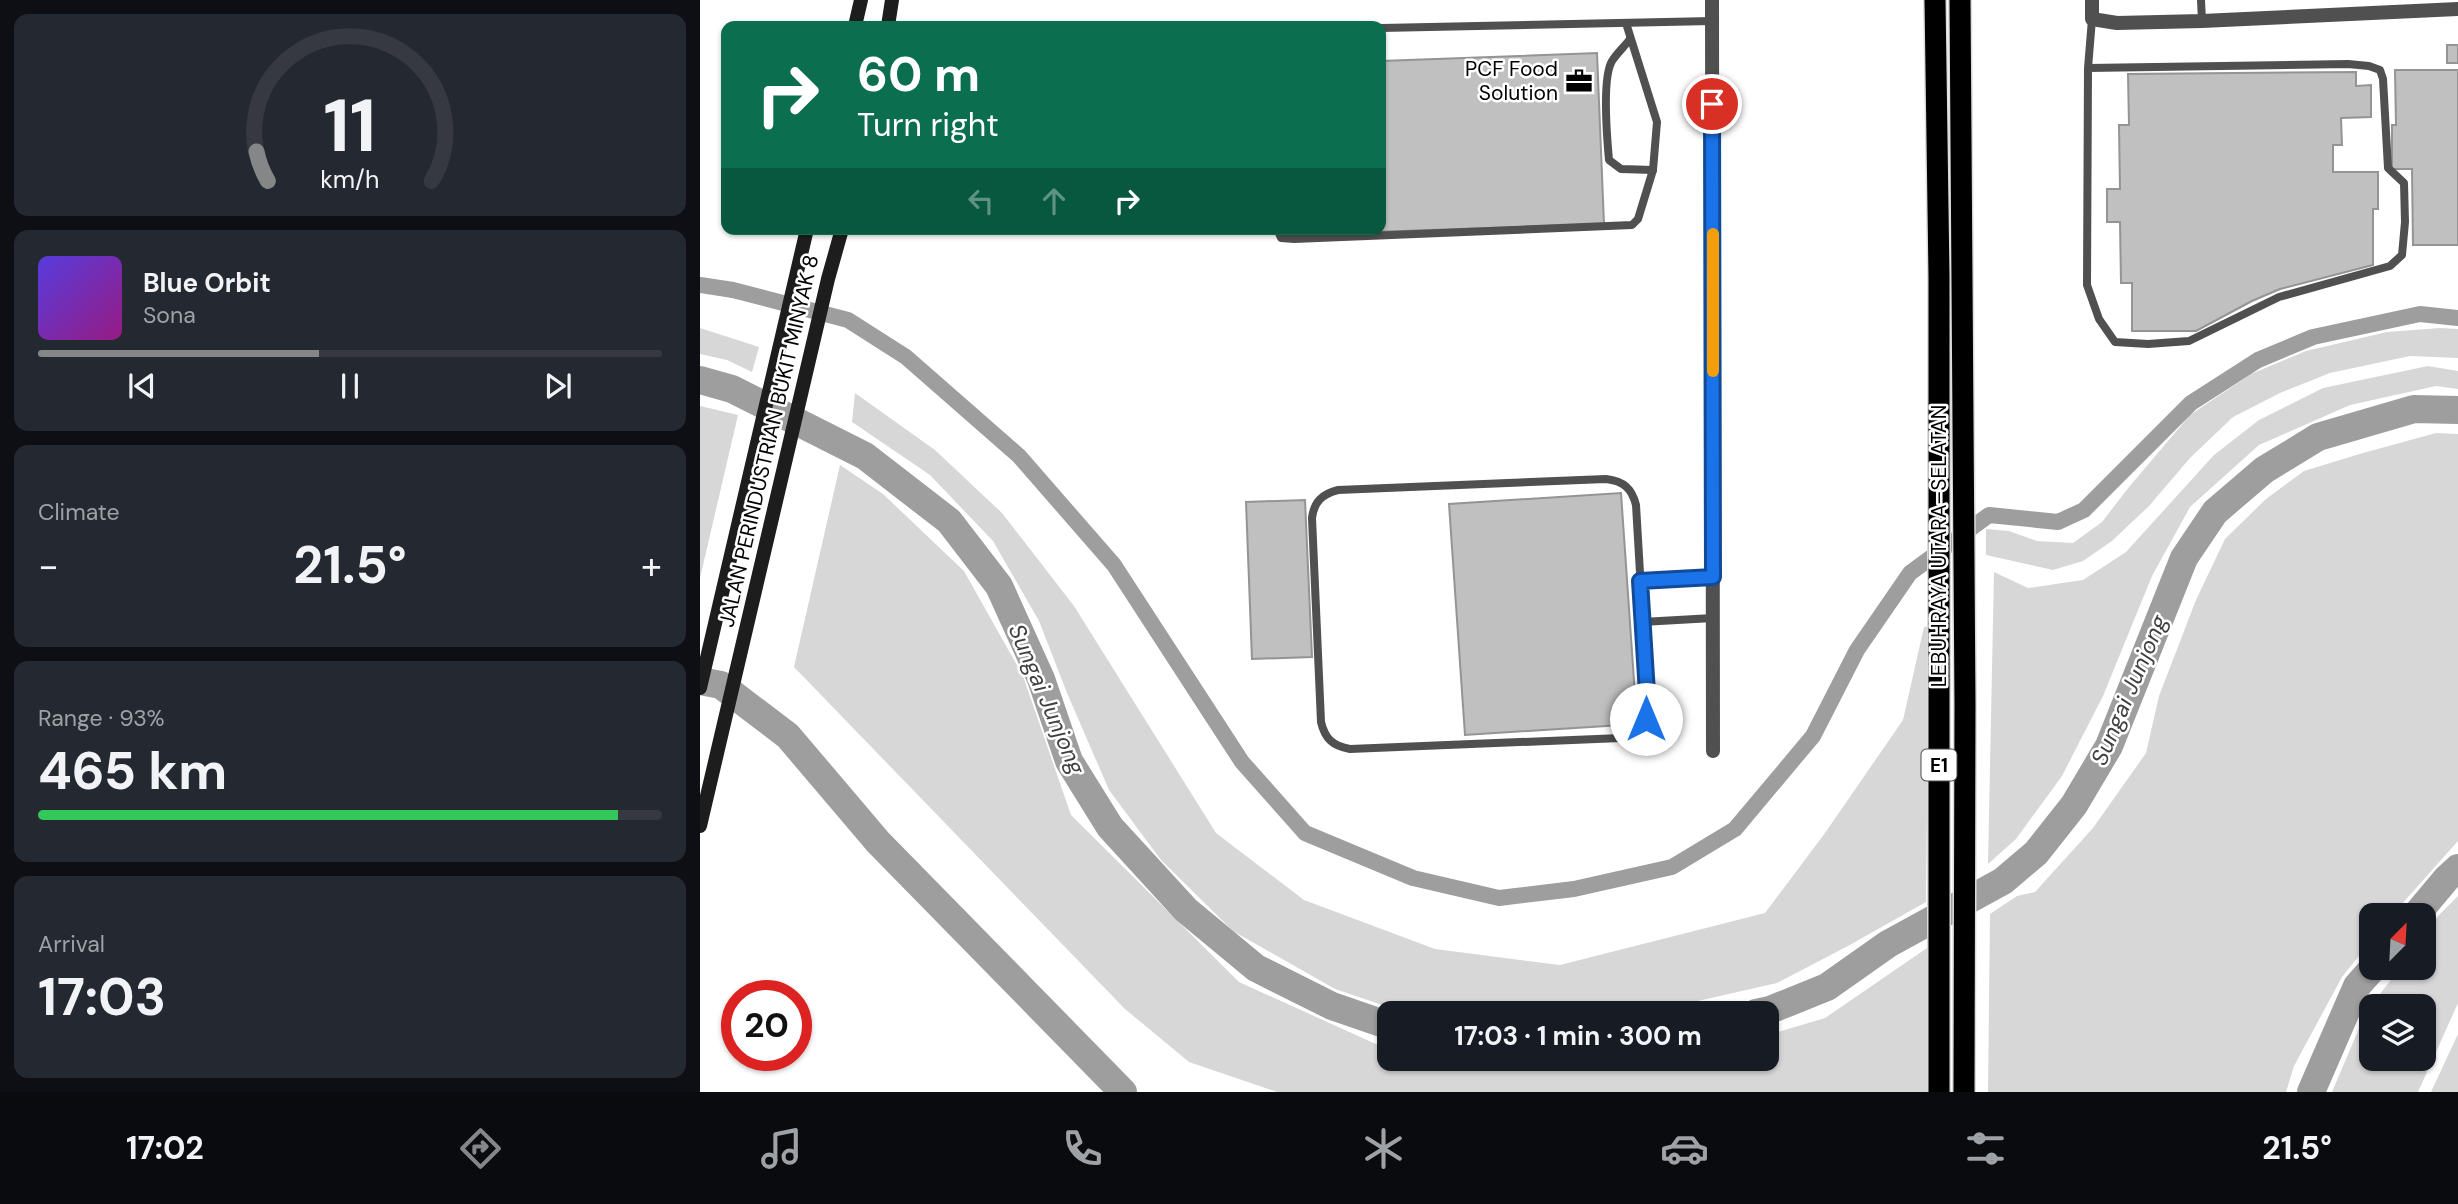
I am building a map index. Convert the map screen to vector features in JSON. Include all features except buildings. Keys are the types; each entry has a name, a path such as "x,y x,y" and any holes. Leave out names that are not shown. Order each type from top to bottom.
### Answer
{"highway":[{"name":"LEBUHRAYA UTARA–SELATAN","path":"1935,0 1939,1092"},
{"name":"LEBUHRAYA UTARA–SELATAN","path":"1960,0 1964,1092"}],"street":[{"path":"856,21 861,0"},
{"path":"889,21 892,0"},
{"path":"1712,0 1713,751"},
{"path":"2092,0 2092,19 2117,23 2458,9"},
{"name":"JALAN PERINDUSTRIAN BUKIT MINYAK 8","path":"700,688 806,235"},
{"name":"JALAN PERINDUSTRIAN BUKIT MINYAK 8","path":"700,826 840,235"}],"lane":[{"path":"2201,0 2202,21"},
{"path":"2088,68 2348,64 2369,66 2380,71 2383,79 2388,169 2404,183 2402,255 2390,266 2279,298 2189,341 2148,344 2115,342 2099,319 2087,285 2088,68 2092,19"},
{"path":"1386,28 1712,21"},
{"path":"1280,235 1281,238 1294,239 1632,225 1638,219 1653,170 1657,122 1626,23"},
{"path":"1630,39 1611,62 1607,87 1609,160 1621,169 1653,170"},
{"path":"1617,480 1627,486 1634,495 1636,505 1642,622 1648,709 1641,729 1632,735 1622,738 1339,747 1324,733 1321,722 1313,508 1328,492 1338,490 1617,480"},
{"path":"1640,581 1713,577"},
{"path":"1642,622 1713,618"}],"shaded area":[{"path":"700,328 759,347 752,372 727,360 700,354"},
{"path":"2458,329 2458,358 2410,356 2330,373 2282,392 2233,417 2190,458 2149,506 2112,541 2083,561 2053,570 1986,555 1986,529 2009,531 2037,541 2073,543 2102,522 2190,415 2251,374 2306,351 2387,332"},
{"path":"2428,366 2458,371 2458,389 2436,386 2350,405 2259,445 2190,507 2152,576 2103,696 2062,776 2016,839 1988,864 1994,572 2028,588 2083,580 2126,552 2214,455 2259,420 2323,388"},
{"path":"855,393 935,450 1002,513 1074,606 1216,833 1304,900 1435,949 1560,965 1765,913 1825,833 1903,720 1924,627 1929,626 1926,902 1777,983 1698,1001 1377,1001 1377,1003 1335,989 1233,931 1161,860 1109,790 1039,621 993,541 930,475 852,422"},
{"path":"700,406 738,415 700,578"},
{"path":"2436,433 2458,434 2458,841 2403,903 2359,903 2359,956 2342,977 2294,1066 2286,1092 1988,1092 1990,914 2017,896 2035,892 2093,828 2146,753 2159,696 2196,600 2225,539 2266,499 2304,471"},
{"path":"840,465 883,494 964,571 1023,676 1071,815 1239,982 1377,1045 1377,1071 1779,1071 1779,1032 1825,1018 1927,948 1929,1092 1277,1092 1189,1062 1125,1009 794,667"},
{"path":"2458,896 2458,1003 2436,1052 2436,994 2380,994 2391,980 2436,980 2436,919"},
{"path":"2359,1028 2359,1071 2427,1071 2418,1092 2332,1092"},
{"path":"2458,1034 2458,1092 2431,1092"}],"waterway":[{"path":"700,285 733,290 848,320 906,357 1019,456 1114,565 1242,762 1305,833 1413,878 1499,898 1574,889 1672,867 1735,829 1813,736 1857,650 1910,573 1989,515 2058,522 2084,510 2191,403 2258,360 2313,337 2420,314 2458,318"},
{"name":"Sungai Junjong","path":"700,380 732,389 865,456 949,521 999,586 1041,679 1069,761 1110,827 1186,910 1256,968 1332,1006 1377,1022"},
{"name":"Sungai Junjong","path":"1779,1006 1827,987 1888,944 2003,881 2036,853 2074,805 2109,746 2184,558 2215,512 2264,470 2318,437 2414,409 2458,410"},
{"path":"700,681 721,685 788,736 878,842 1123,1092"},
{"name":"Sungai Junjong","path":"2426,903 2458,868"},
{"name":"Sungai Junjong","path":"2311,1092 2357,986 2362,980"}],"slow traffic":[{"path":"1713,234 1713,371"}],"place":[{"name":"PCF Food Solution","path":"1579,81"}],"route":[{"path":"1646,719 1648,709 1640,581 1713,577 1712,104"}]}
